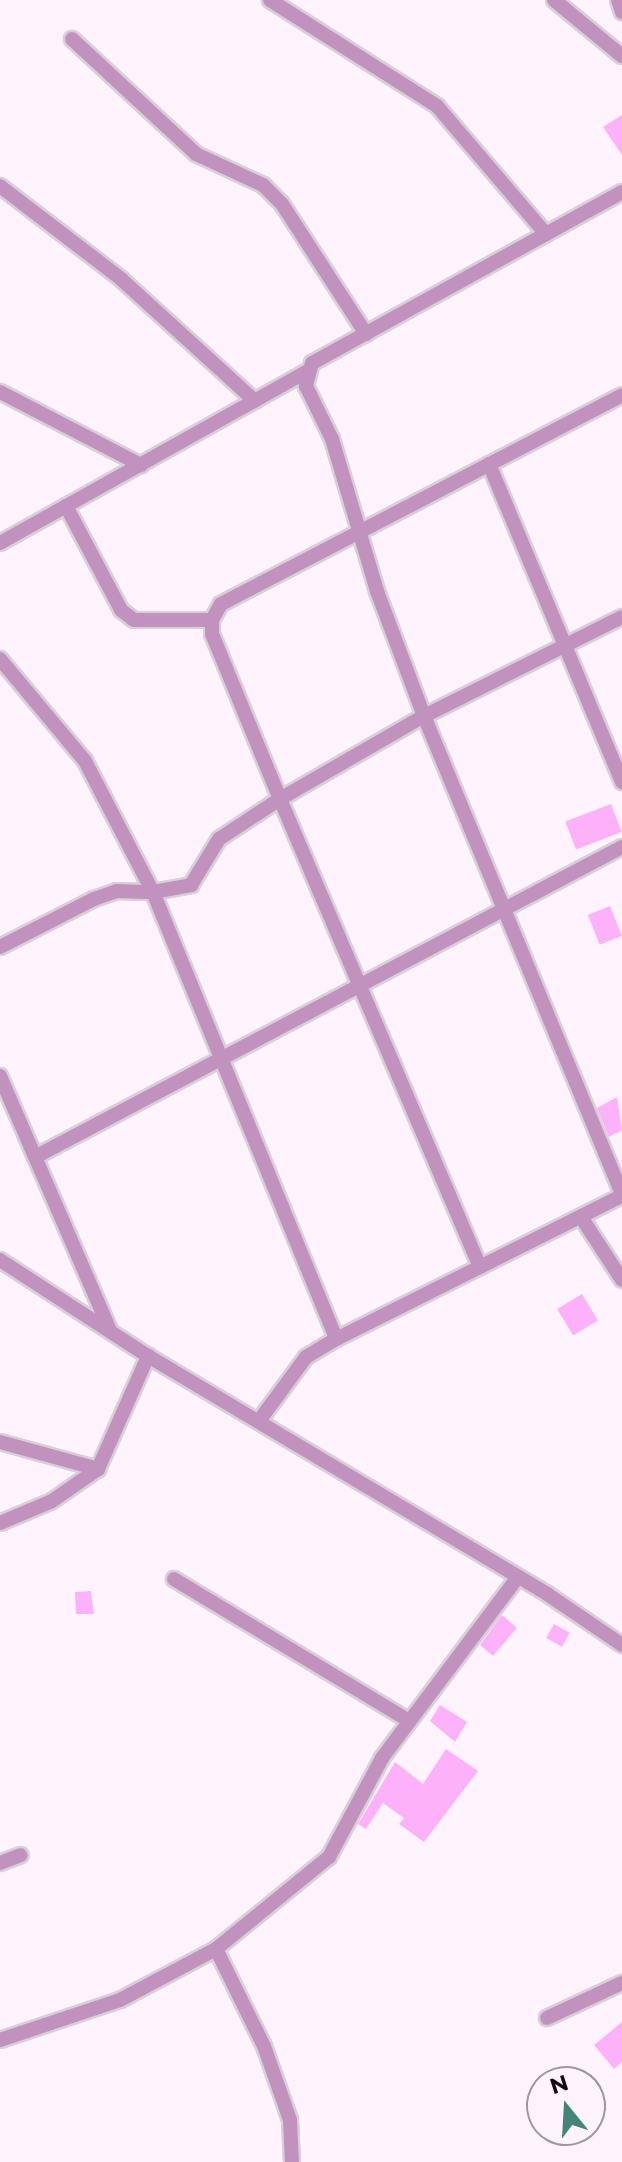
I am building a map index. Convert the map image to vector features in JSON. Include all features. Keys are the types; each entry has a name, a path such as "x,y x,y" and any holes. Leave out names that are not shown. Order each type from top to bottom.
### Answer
{"street":[{"path":"270,0 437,106 546,234"},
{"path":"554,0 622,56"},
{"path":"618,0 622,12"},
{"path":"72,39 196,154 263,185 282,204 366,334"},
{"path":"0,186 121,279 255,401"},
{"path":"0,543 622,192"},
{"path":"259,1421 306,1357 622,1195 501,910 424,716 360,532 332,439 306,386 306,372"},
{"path":"0,392 141,465"},
{"path":"480,1267 280,799 212,634 212,620 221,604 622,395"},
{"path":"489,464 622,782"},
{"path":"66,506 121,610 134,620 212,620"},
{"path":"0,947 94,899 117,891 153,892 191,885 219,839 280,799 424,716 622,617"},
{"path":"0,659 85,761 153,892 336,1339"},
{"path":"35,1157 223,1062 622,847"},
{"path":"0,1076 111,1332"},
{"path":"581,1217 622,1280"},
{"path":"0,1260 148,1356 518,1577 622,1645"},
{"path":"0,1523 52,1501 98,1469 148,1356"},
{"path":"0,1442 98,1469"},
{"path":"0,2040 120,2000 216,1949 329,1857 340,1842 356,1798 408,1720 518,1577"},
{"path":"174,1579 408,1720"},
{"path":"0,1863 21,1855"},
{"path":"216,1949 269,2061 290,2120 292,2162"},
{"path":"547,2018 622,1983"}],"building":[{"path":"622,115 622,155 603,127"},
{"path":"611,804 622,832 576,850 565,822"},
{"path":"610,906 622,936 600,945 588,915"},
{"path":"617,1097 622,1130 609,1137 597,1108"},
{"path":"582,1294 598,1321 573,1336 557,1309"},
{"path":"91,1591 94,1614 76,1614 75,1592"},
{"path":"502,1615 517,1628 493,1656 480,1645"},
{"path":"554,1624 570,1633 562,1647 546,1638"},
{"path":"440,1705 467,1722 455,1742 430,1721"},
{"path":"446,1749 478,1771 424,1842 399,1824 404,1818 383,1803 366,1829 358,1824 395,1762 423,1784"},
{"path":"622,2022 622,2062 614,2069 594,2045"}]}
